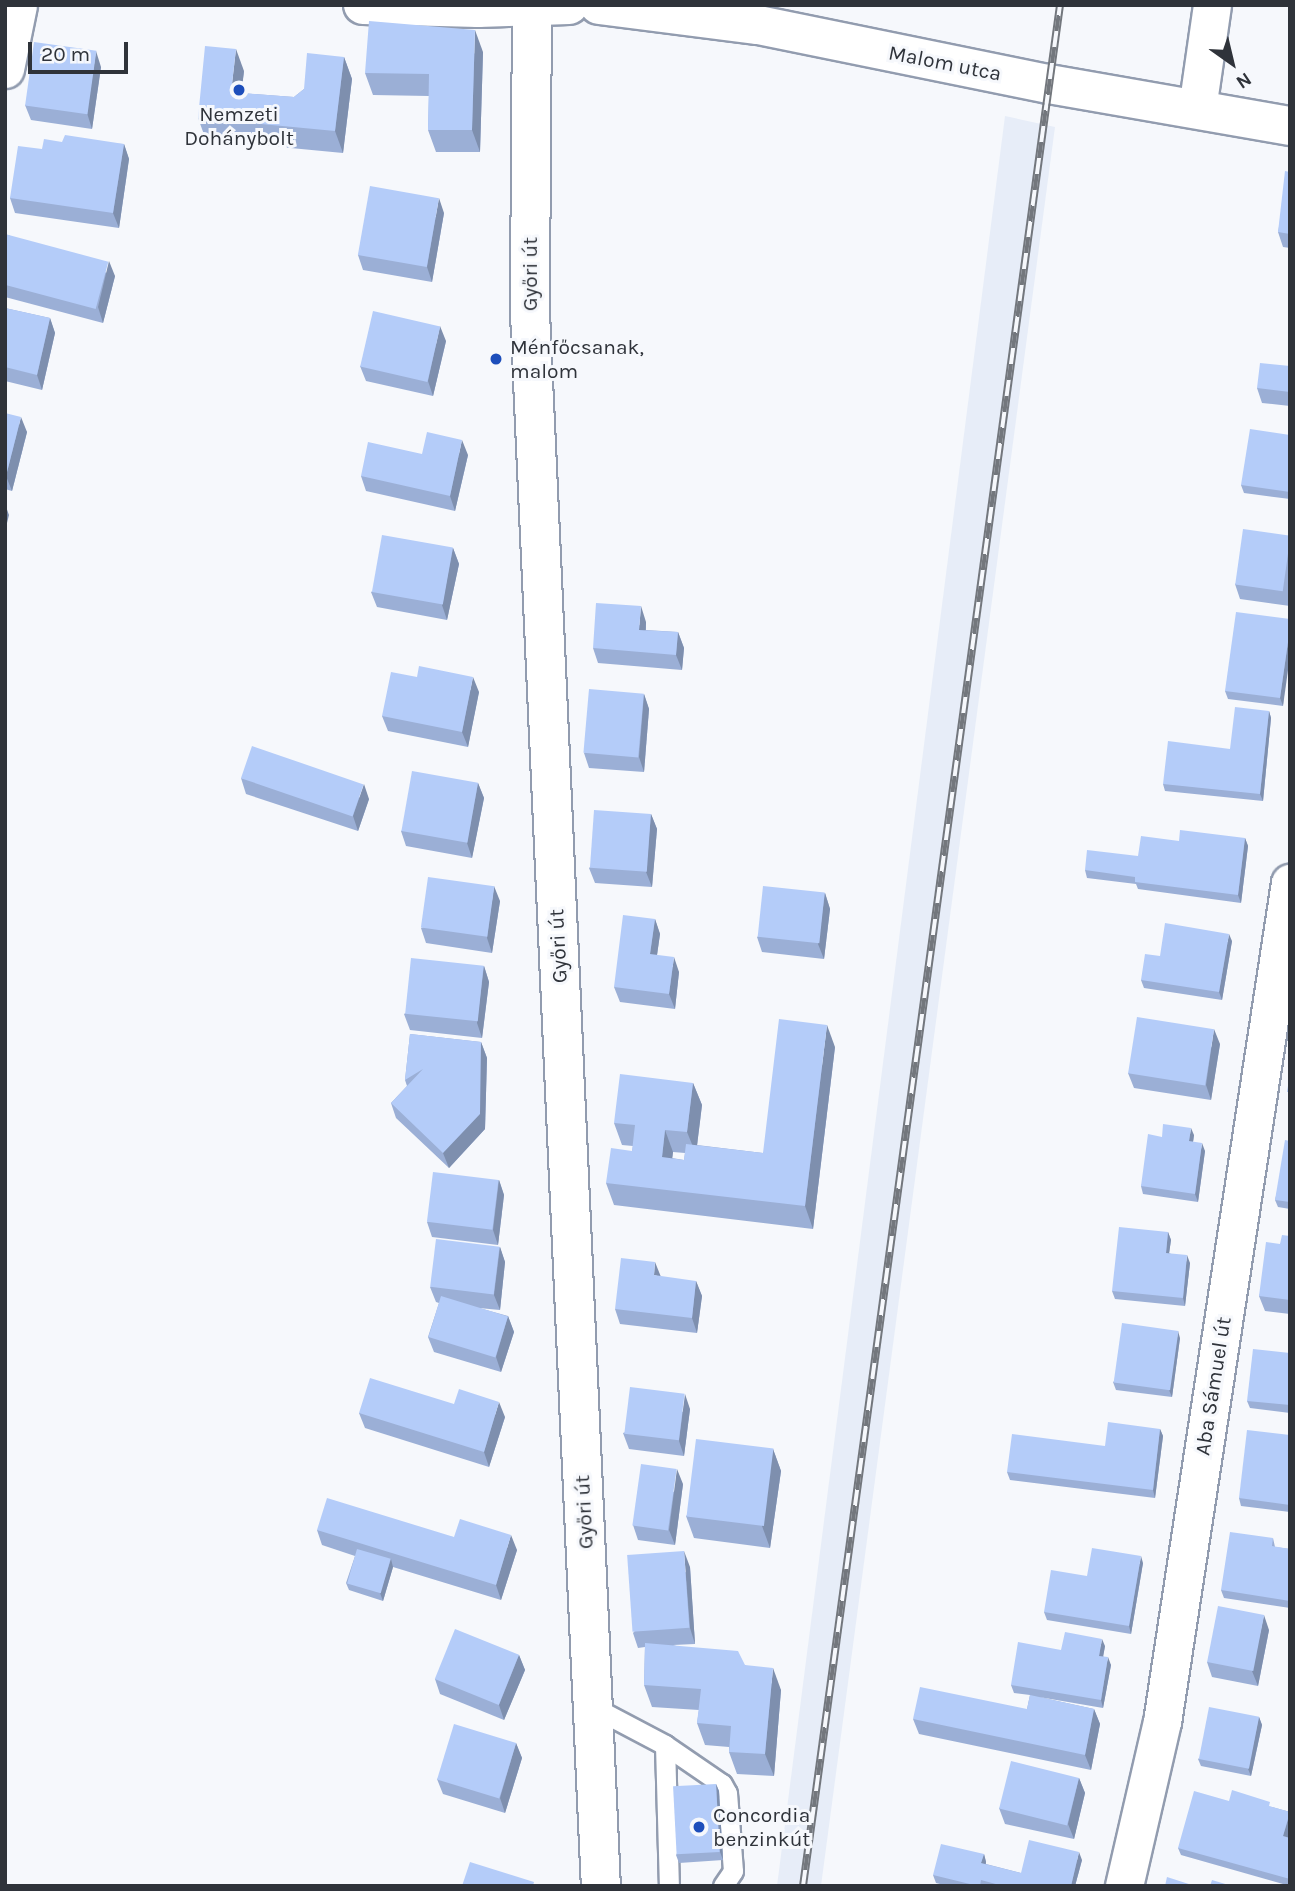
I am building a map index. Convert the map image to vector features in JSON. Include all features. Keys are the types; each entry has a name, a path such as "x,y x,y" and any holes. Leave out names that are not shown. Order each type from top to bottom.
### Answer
{"street":[{"path":"5,69 18,5"},
{"path":"362,5 569,5"},
{"name":"Malom utca","path":"599,5 758,25 1049,85 1290,126"},
{"path":"1198,109 1212,5"},
{"name":"Győri út","path":"531,6 530,313 601,1886"},
{"name":"Aba Sámuel út","path":"1124,1886 1162,1722 1290,883"}],"lane":[{"path":"593,1707 665,1745 713,1775 727,1793 733,1871 723,1886"},
{"path":"665,1745 669,1886"}],"shaded area":[{"path":"1005,116 1055,127 821,1886 777,1886"}],"building":[{"path":"369,21 475,30 472,130 428,130 429,74 365,73"},
{"path":"34,42 96,51 87,114 25,105"},
{"path":"205,46 236,49 232,84 242,93 294,97 304,89 307,53 344,57 335,131 198,118"},
{"path":"65,135 124,144 113,213 10,198 18,146 42,149 44,139 62,142"},
{"path":"1285,171 1290,172 1290,234 1278,232"},
{"path":"370,186 439,198 427,267 358,255"},
{"path":"5,234 108,262 96,309 5,285"},
{"path":"5,308 50,318 37,375 5,367"},
{"path":"373,311 440,327 427,382 360,367"},
{"path":"1260,363 1290,366 1290,392 1257,388"},
{"path":"5,413 21,417 6,476 5,475"},
{"path":"1250,429 1290,435 1290,492 1241,485"},
{"path":"427,432 462,440 450,496 361,476 368,442 422,454"},
{"path":"1243,529 1290,536 1283,591 1235,584"},
{"path":"382,535 453,548 443,605 372,592"},
{"path":"596,603 641,606 639,630 678,632 676,655 593,648"},
{"path":"1236,612 1290,619 1280,698 1225,691"},
{"path":"419,666 473,677 462,732 382,716 391,672 417,677"},
{"path":"589,689 644,694 638,758 583,753"},
{"path":"1235,707 1269,711 1260,794 1163,784 1168,741 1230,749"},
{"path":"252,746 364,784 353,817 241,778"},
{"path":"412,771 478,783 467,843 401,831"},
{"path":"594,810 651,814 647,872 590,868"},
{"path":"1180,830 1245,838 1238,895 1135,882 1135,877 1085,870 1087,850 1138,856 1141,836 1179,841"},
{"path":"428,877 494,886 487,937 421,928"},
{"path":"763,886 825,892 819,943 758,937"},
{"path":"623,915 655,919 650,954 674,957 669,994 614,987"},
{"path":"1165,923 1229,934 1219,992 1141,980 1145,954 1160,956"},
{"path":"411,958 484,966 478,1021 405,1014"},
{"path":"1137,1017 1214,1029 1205,1086 1128,1073"},
{"path":"779,1019 827,1025 805,1206 606,1183 611,1148 632,1151 635,1125 614,1123 620,1074 693,1083 687,1132 665,1130 662,1157 684,1160 686,1144 763,1153"},
{"path":"410,1034 481,1042 480,1114 443,1153 391,1103 423,1069 405,1080"},
{"path":"1163,1124 1191,1128 1189,1141 1202,1143 1195,1194 1141,1186 1148,1134 1162,1137"},
{"path":"1285,1140 1290,1141 1290,1202 1275,1200"},
{"path":"433,1172 499,1180 492,1230 427,1222"},
{"path":"1119,1227 1168,1232 1166,1253 1187,1255 1183,1298 1112,1291"},
{"path":"1282,1235 1290,1236 1290,1300 1259,1296 1266,1242 1280,1244"},
{"path":"436,1239 500,1247 494,1294 430,1287"},
{"path":"621,1258 655,1262 654,1275 696,1281 692,1318 615,1309"},
{"path":"441,1296 508,1316 495,1358 428,1337"},
{"path":"1122,1323 1178,1331 1170,1390 1114,1382"},
{"path":"1253,1349 1290,1353 1290,1405 1247,1401"},
{"path":"370,1378 454,1404 459,1389 499,1402 484,1452 359,1413"},
{"path":"630,1387 685,1394 679,1440 624,1434"},
{"path":"1108,1422 1160,1429 1153,1490 1007,1472 1012,1434 1105,1446"},
{"path":"1247,1430 1290,1435 1290,1505 1239,1498"},
{"path":"696,1439 773,1449 764,1526 686,1516"},
{"path":"641,1464 677,1469 668,1530 632,1525"},
{"path":"327,1498 454,1537 460,1519 511,1535 496,1585 317,1530"},
{"path":"1230,1532 1273,1538 1272,1546 1290,1549 1290,1601 1221,1590"},
{"path":"1092,1548 1141,1556 1129,1626 1044,1612 1051,1570 1087,1576"},
{"path":"357,1549 391,1559 381,1593 347,1584"},
{"path":"684,1551 689,1628 633,1632 627,1555"},
{"path":"1218,1606 1264,1615 1253,1671 1207,1662"},
{"path":"455,1629 519,1655 499,1705 435,1679"},
{"path":"1065,1632 1102,1639 1099,1656 1108,1657 1101,1700 1011,1685 1018,1642 1061,1650"},
{"path":"645,1643 738,1651 745,1665 773,1668 765,1754 729,1752 731,1726 697,1723 701,1689 644,1685"},
{"path":"920,1687 1027,1709 1030,1695 1094,1709 1085,1755 913,1719"},
{"path":"1209,1707 1259,1717 1249,1769 1199,1759"},
{"path":"454,1724 516,1743 499,1798 437,1779"},
{"path":"1011,1761 1079,1778 1067,1825 999,1809"},
{"name":"Concordia benzinkút","path":"716,1784 720,1852 677,1854 673,1786"},
{"path":"1232,1790 1270,1802 1269,1806 1290,1812 1283,1836 1290,1838 1290,1879 1178,1848 1194,1791 1229,1801"},
{"path":"1029,1840 1079,1852 1071,1886 1003,1886 981,1880 978,1886 933,1875 941,1844 984,1854 981,1863 1021,1873"},
{"path":"470,1862 534,1882 533,1886 462,1886"},
{"path":"1167,1877 1195,1886 1165,1886"},
{"path":"1212,1880 1232,1886 1210,1886"}],"railway":[{"path":"803,1886 1060,5"}],"place":[{"name":"Nemzeti Dohánybolt","path":"239,90"},
{"name":"Ménfőcsanak, malom","path":"496,359"},
{"name":"Concordia benzinkút","path":"699,1827"}]}
